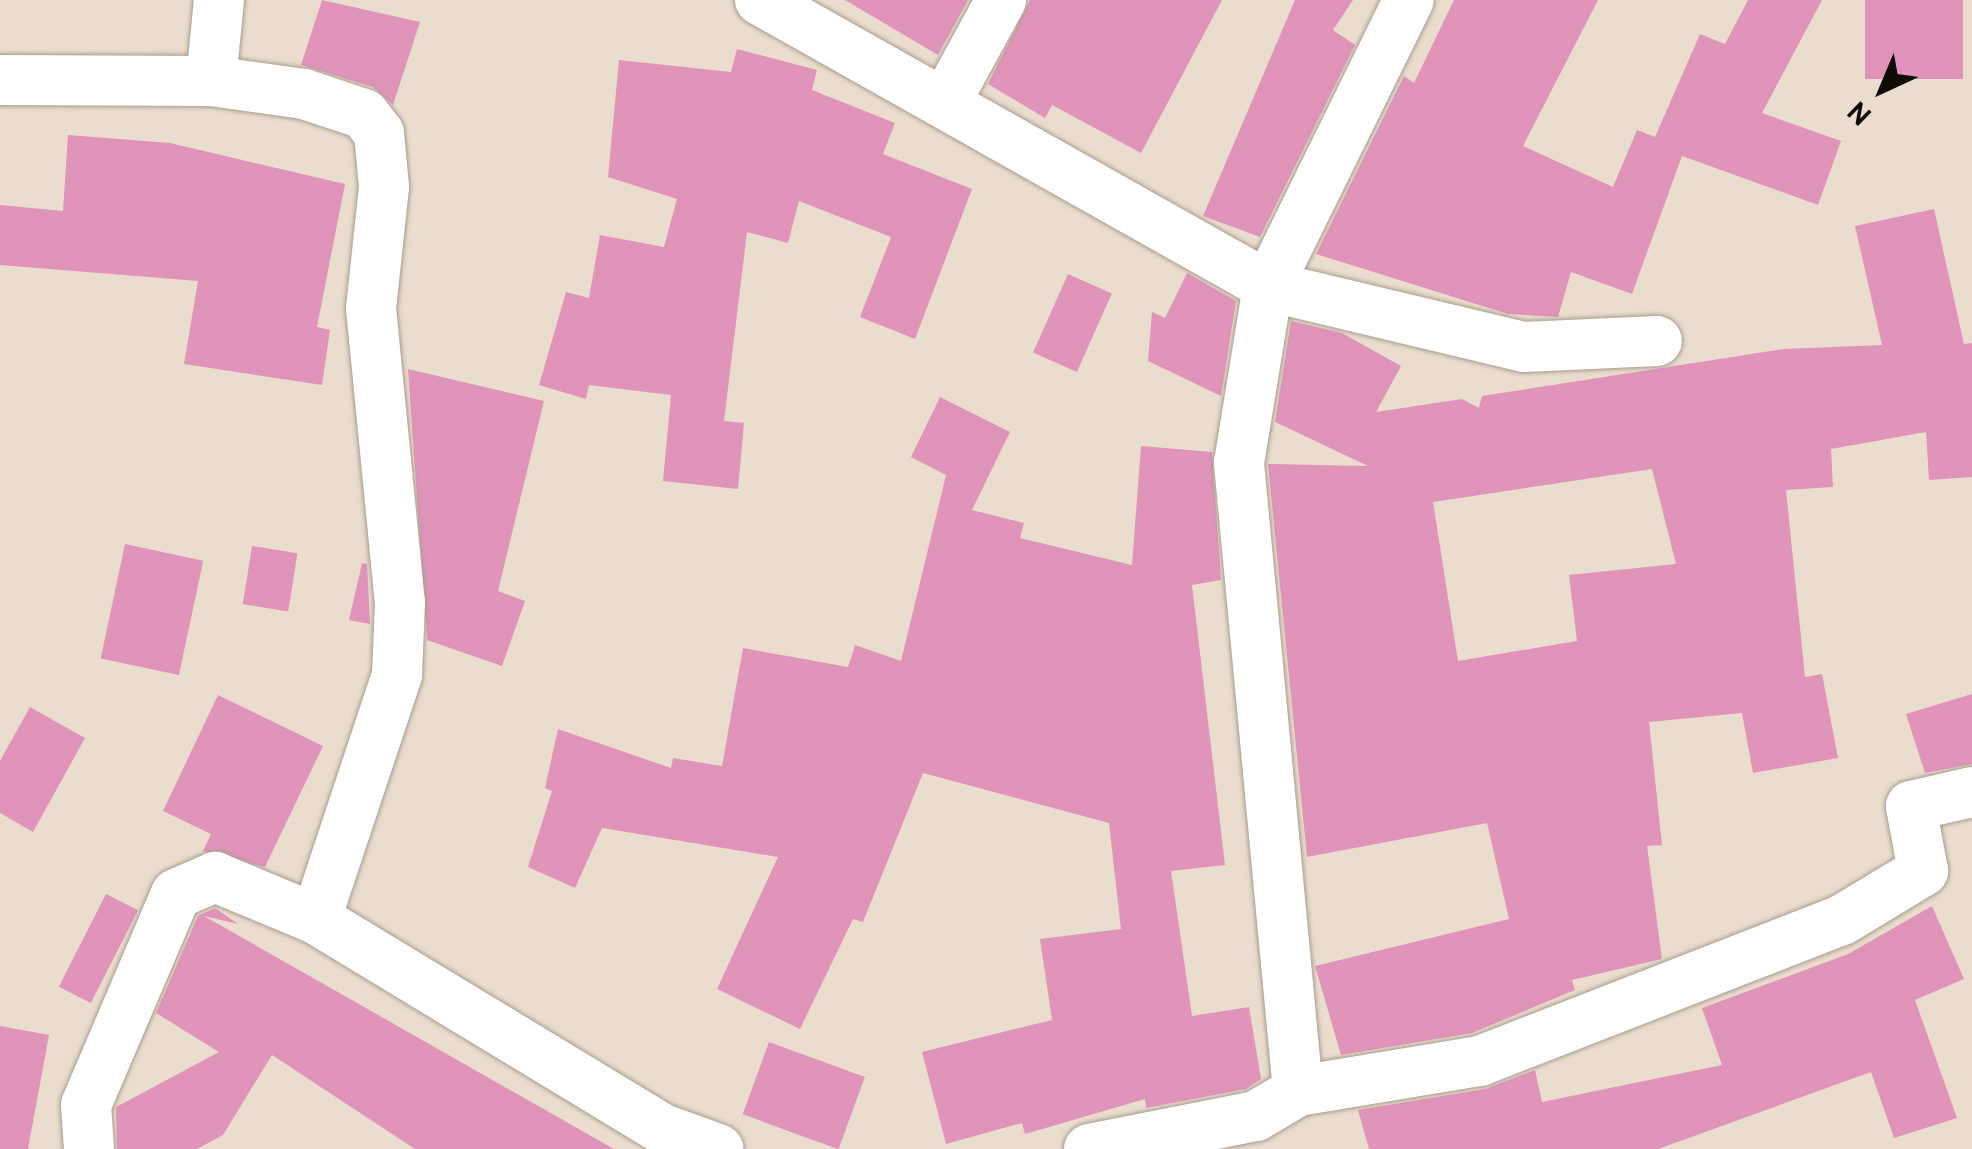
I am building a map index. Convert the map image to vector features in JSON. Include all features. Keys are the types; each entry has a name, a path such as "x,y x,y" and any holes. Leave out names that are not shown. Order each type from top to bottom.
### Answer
{"street":[{"path":"212,81 219,0"},
{"path":"760,0 946,101 1268,286 1524,346 1657,340"},
{"path":"946,101 1001,0"},
{"path":"1298,1090 1239,464 1268,286 1409,0"},
{"path":"0,80 212,81 304,94 364,114 384,158 372,308 400,602 397,675 316,920"},
{"path":"1089,1149 1256,1116 1298,1090 1480,1061 1842,920 1922,871 1911,806 1972,792"},
{"path":"89,1149 86,1105 176,894 215,877 316,920 663,1128 718,1149"}],"building":[{"path":"322,0 420,22 393,105 373,87 301,65"},
{"path":"845,0 968,0 938,55"},
{"path":"1030,0 1222,0 1141,153 1052,105 1045,118 988,84"},
{"path":"1295,0 1353,0 1333,30 1355,45 1260,237 1203,216"},
{"path":"1454,0 1598,0 1523,146 1613,187 1637,130 1655,137 1700,34 1725,44 1748,0 1822,0 1762,113 1841,141 1818,205 1682,156 1632,294 1571,272 1558,317 1508,314 1316,254 1404,76 1414,83"},
{"path":"1865,0 1963,0 1963,79 1865,79"},
{"path":"737,49 817,70 812,90 895,123 883,154 972,189 915,339 860,317 891,237 799,201 788,243 747,232 724,421 744,423 738,489 663,481 671,395 589,385 586,399 539,385 566,292 589,298 600,235 664,247 677,199 608,177 619,60 731,72"},
{"path":"68,135 170,143 345,184 317,327 330,330 322,385 184,364 198,281 0,265 0,205 63,211"},
{"path":"1934,209 1964,344 1972,343 1972,477 1929,480 1926,432 1831,449 1833,487 1786,490 1805,677 1822,674 1838,758 1753,773 1742,713 1649,722 1662,845 1647,846 1662,959 1572,980 1575,990 1472,1033 1341,1055 1315,966 1509,919 1487,823 1307,857 1268,464 1368,466 1275,422 1291,321 1342,333 1401,366 1376,412 1462,399 1479,408 1482,396 1783,349 1882,345 1855,226","holes":["1652,469 1676,564 1569,575 1577,641 1458,661 1433,502"]},
{"path":"1187,273 1236,301 1221,396 1148,361 1152,312 1165,318"},
{"path":"1068,274 1112,294 1077,372 1033,353"},
{"path":"408,369 544,401 498,591 525,601 502,666 427,640"},
{"path":"940,397 1010,432 972,510 1024,523 1020,538 1132,565 1141,446 1212,452 1221,580 1192,585 1225,865 1171,871 1192,1016 1249,1007 1261,1079 1246,1089 1146,1108 1145,1099 1025,1134 1022,1123 946,1144 922,1052 1052,1020 1040,939 1121,929 1109,823 923,773 863,922 853,919 800,1029 717,989 778,857 602,828 575,888 528,867 552,791 545,788 558,729 671,768 673,758 722,766 743,648 848,667 855,645 901,661 946,475 911,457"},
{"path":"125,544 203,561 179,675 101,658"},
{"path":"252,546 297,553 288,611 243,604"},
{"path":"362,563 367,564 370,624 349,620"},
{"path":"1972,694 1972,764 1925,773 1906,714"},
{"path":"218,695 323,746 265,867 203,851 211,834 163,811"},
{"path":"30,707 85,738 33,832 0,813 0,761"},
{"path":"106,894 138,910 91,1003 59,987"},
{"path":"1932,906 1964,979 1915,1000 1957,1118 1894,1138 1871,1072 1658,1149 1369,1149 1358,1110 1485,1089 1535,1070 1542,1102 1722,1065 1702,1008 1848,954"},
{"path":"215,908 238,924 204,916 614,1149 415,1149 272,1055 223,1135 197,1149 117,1149 116,1107 219,1052 156,1013 198,916"},
{"path":"0,1026 49,1035 28,1149 0,1149"},
{"path":"769,1042 865,1077 839,1149 743,1114"}]}
